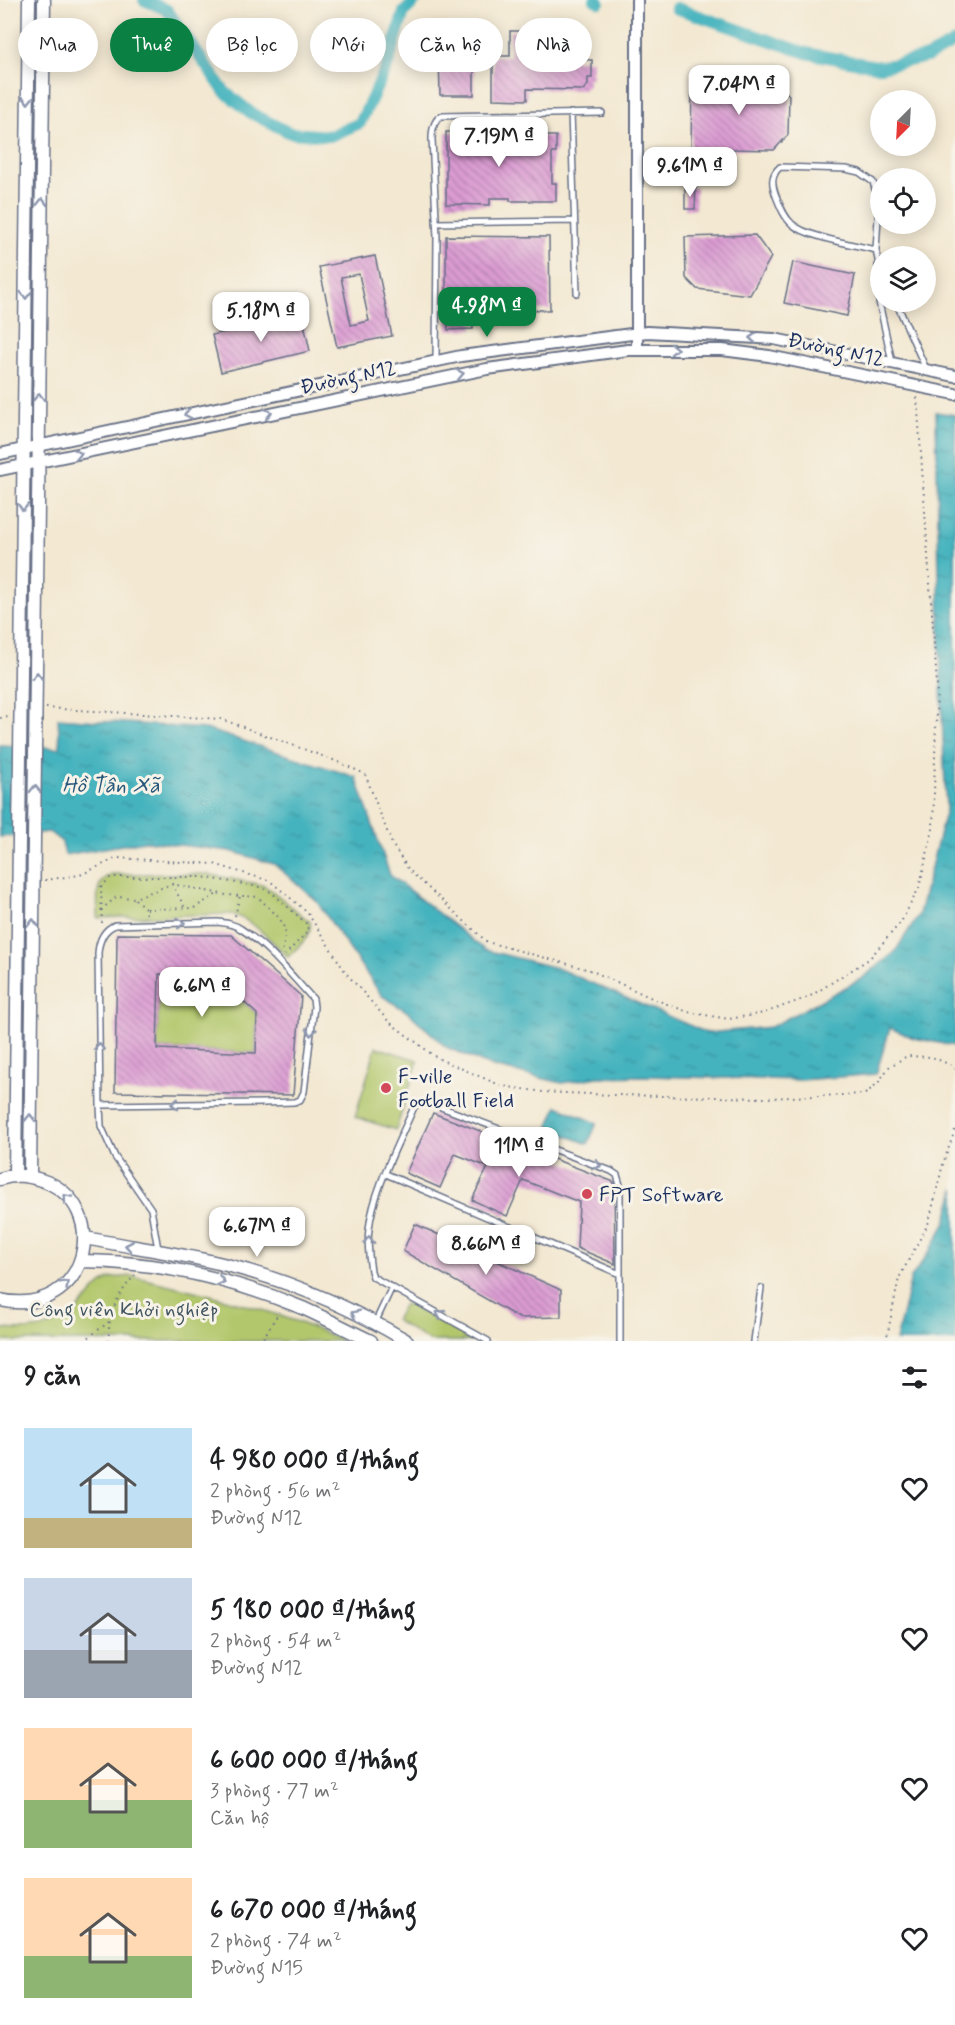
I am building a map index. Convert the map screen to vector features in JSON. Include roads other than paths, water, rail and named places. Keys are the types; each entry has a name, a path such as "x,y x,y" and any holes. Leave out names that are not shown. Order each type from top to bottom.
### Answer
{"street":[{"path":"15,1175 29,0"},
{"path":"30,1176 44,0"},
{"path":"637,0 637,350"},
{"name":"Đường N12","path":"0,454 461,356 637,332 774,339 955,376"},
{"name":"Đường N12","path":"0,470 487,369 637,350 722,350 770,356 955,394"},
{"path":"0,1179 15,1175 30,1176 49,1182 66,1194 77,1211 84,1238 80,1261 74,1274 59,1291 39,1301 17,1304 0,1300"},
{"path":"84,1238 208,1261 272,1278 318,1296 407,1341"},
{"path":"80,1261 110,1261 143,1266 198,1275 235,1285 300,1307 371,1341"}],"lane":[{"path":"571,113 577,293"},
{"path":"436,362 436,223 432,131 437,118 441,116 602,113"},
{"path":"780,167 846,169 859,171 866,176 873,182 879,202 876,250 809,233 795,227 787,219 775,192 772,180 774,172 780,167"},
{"path":"436,223 574,221"},
{"path":"881,312 892,362"},
{"path":"901,312 927,370"},
{"path":"100,1105 264,1103 300,1100 304,1092 313,999 251,937 233,925 218,922 115,925 107,930 99,942 98,953 100,1105 101,1126 116,1157 151,1209 158,1252"},
{"path":"488,1341 374,1276 370,1261 369,1229 377,1196 414,1107 419,1103 427,1102 617,1175 620,1185 620,1341"},
{"path":"386,1174 620,1274"},
{"path":"375,1323 392,1287"},
{"path":"754,1341 761,1288"}],"water":[{"name":"Hồ Tân Xã","path":"936,412 955,415 955,1046 914,1038 890,1028 876,1074 801,1080 598,1077 562,1083 493,1067 446,1047 408,1012 382,996 315,899 274,864 230,851 145,841 65,855 62,842 49,832 0,837 0,745 60,748 58,718 206,729 356,777 390,875 485,950 557,968 707,1033 771,1027 861,979 895,952 919,914 946,809 941,691"},
{"path":"557,1106 597,1123 588,1144 548,1128"},
{"path":"955,1189 955,1341 896,1341 911,1278 946,1222"}],"waterway":[{"path":"144,0 167,10 224,91 251,113 290,133 330,136 360,123 388,64 404,12 416,0"},
{"path":"595,0 599,2"},
{"path":"676,8 806,53 881,67 927,57 955,42"}],"place":[{"name":"F-ville Football Field","path":"386,1088"},
{"name":"FPT Software","path":"587,1194"}],"park label":[{"name":"Công viên Khởi nghiệp","path":"124,1309"}]}
